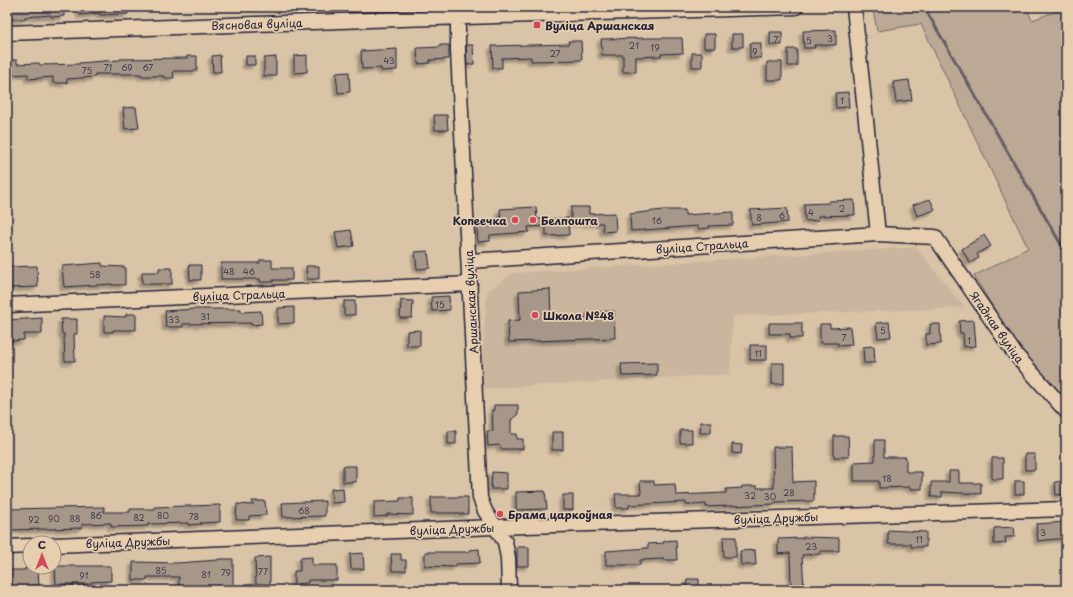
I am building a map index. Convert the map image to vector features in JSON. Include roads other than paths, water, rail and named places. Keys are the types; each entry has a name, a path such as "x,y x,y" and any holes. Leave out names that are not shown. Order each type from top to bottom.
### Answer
{"street":[{"name":"Вясновая вуліца","path":"7,33 458,12 796,7"},
{"path":"854,7 878,234"},
{"name":"Аршанская вуліца","path":"458,12 458,51 480,498 494,527 505,542 508,558 509,590"},
{"name":"вуліца Стральца","path":"469,261 878,234 935,237"},
{"name":"Ягадная вуліца","path":"935,237 1016,354 1066,412"},
{"name":"вуліца Стральца","path":"7,305 470,284"},
{"name":"вуліца Дружбы","path":"62,545 494,527 1066,509"},
{"path":"7,547 22,546"}],"waterway":[{"path":"924,7 1066,253"}],"place":[{"name":"Вуліца Аршанская","path":"537,25"},
{"name":"Копеечка","path":"515,220"},
{"name":"Белпошта","path":"533,220"},
{"name":"Школа №48","path":"535,315"},
{"name":"Брама царкоўная","path":"500,514"}]}
